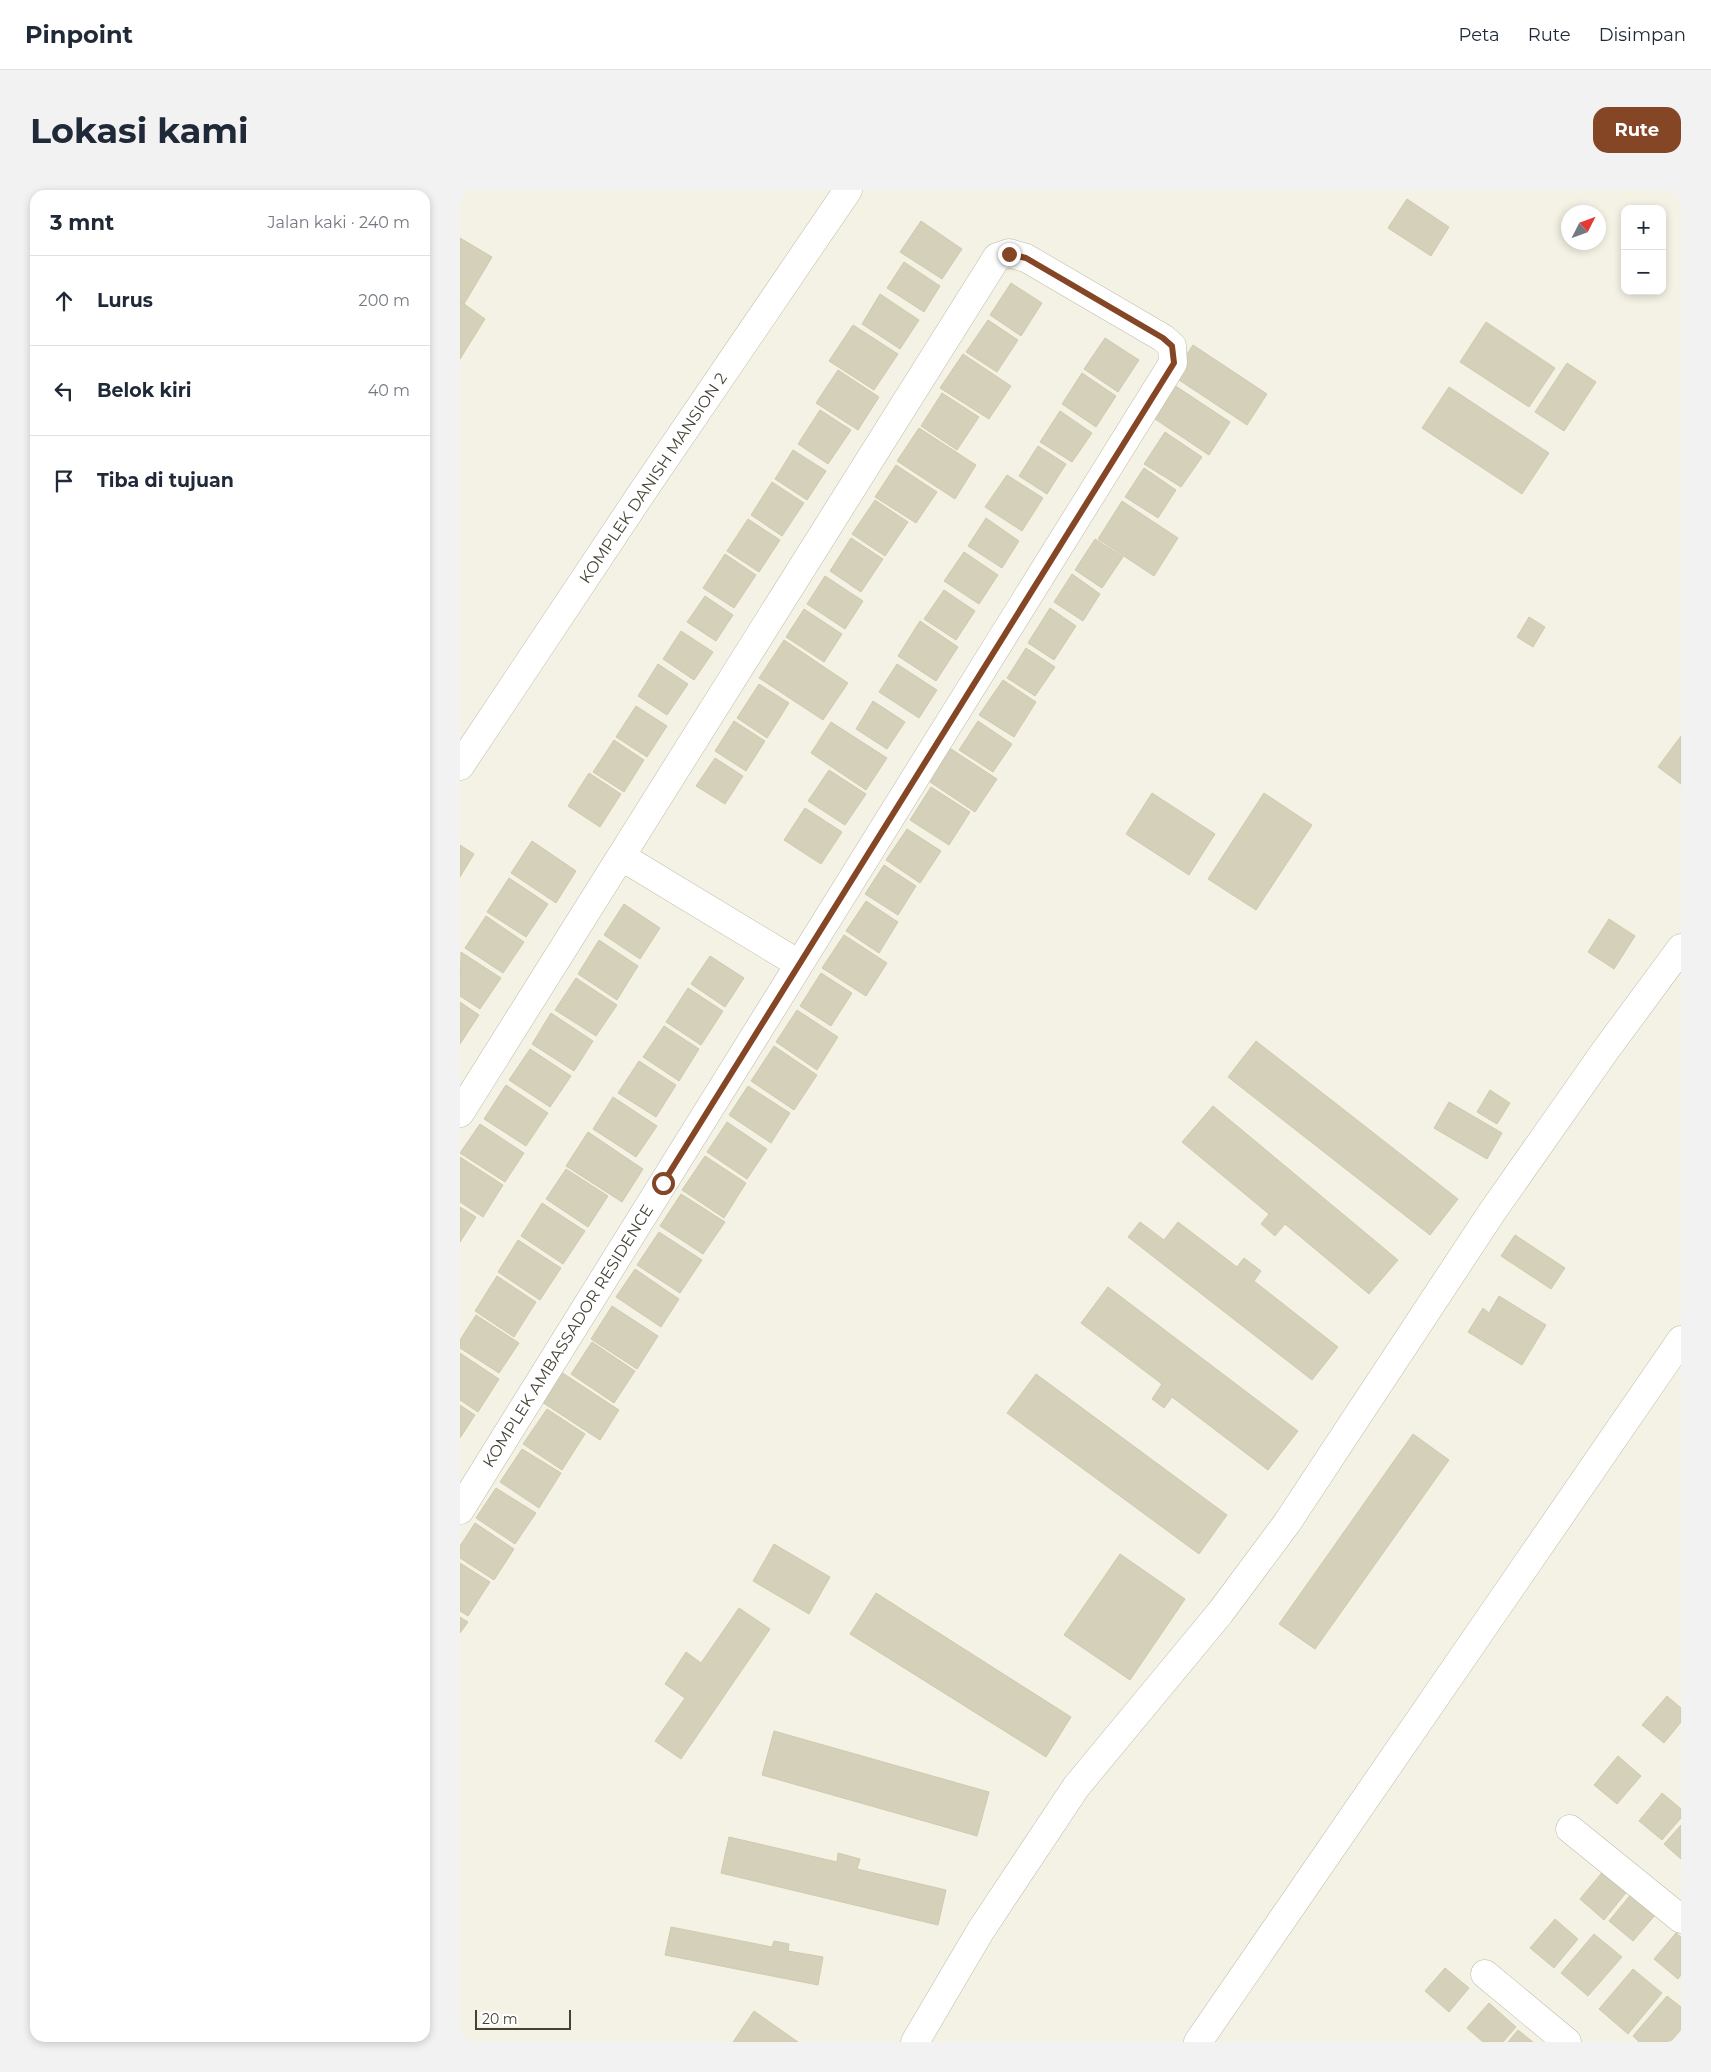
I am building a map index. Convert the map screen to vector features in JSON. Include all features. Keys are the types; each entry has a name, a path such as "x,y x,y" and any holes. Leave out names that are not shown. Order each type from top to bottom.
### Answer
{"street":[{"name":"KOMPLEK DANISH MANSION 2","path":"460,766 643,491 848,190"},
{"name":"KOMPLEK AMBASSADOR RESIDENCE","path":"460,1510 1174,363 1172,346 1163,338 1026,258 1009,254 997,257 622,857"},
{"path":"460,1113 622,857 799,964"},
{"path":"915,2042 981,1930 1076,1787 1220,1613 1287,1523 1492,1212 1599,1059 1681,948"},
{"path":"1198,2042 1681,1340"},
{"path":"1570,1829 1681,1919"},
{"path":"1485,1974 1567,2042"}],"building":[{"path":"1407,199 1449,227 1431,256 1388,228"},
{"path":"921,221 962,249 942,279 900,252"},
{"path":"460,238 492,257 464,304 460,301"},
{"path":"904,262 940,286 924,312 887,288"},
{"path":"1011,283 1042,303 1021,336 990,315"},
{"path":"880,294 919,320 900,349 862,324"},
{"path":"460,301 485,319 460,359"},
{"path":"988,320 1018,340 997,372 966,352"},
{"path":"1486,322 1555,368 1529,407 1460,362"},
{"path":"853,325 898,354 874,390 829,361"},
{"path":"1105,338 1139,360 1118,392 1084,369"},
{"path":"1193,345 1267,394 1247,425 1173,376"},
{"path":"963,354 1011,386 989,419 940,388"},
{"path":"1567,363 1596,382 1564,431 1535,412"},
{"path":"838,370 879,397 858,430 816,403"},
{"path":"1082,373 1116,396 1096,427 1062,404"},
{"path":"1174,385 1230,422 1209,455 1152,417"},
{"path":"1449,387 1549,453 1522,494 1422,428"},
{"path":"942,393 979,417 957,450 921,426"},
{"path":"820,410 851,430 828,464 798,444"},
{"path":"1060,411 1092,433 1072,462 1040,442"},
{"path":"919,428 976,465 955,499 897,461"},
{"path":"1165,432 1202,457 1181,487 1144,464"},
{"path":"1038,446 1066,464 1047,494 1019,476"},
{"path":"793,450 826,471 807,500 775,479"},
{"path":"896,465 937,492 916,523 875,497"},
{"path":"1144,468 1176,490 1158,518 1125,497"},
{"path":"1007,475 1043,498 1022,531 985,507"},
{"path":"772,482 804,503 782,536 751,515"},
{"path":"875,500 908,522 885,556 852,534"},
{"path":"1122,501 1178,538 1154,576 1098,539"},
{"path":"986,518 1019,541 1002,568 968,546"},
{"path":"748,519 780,540 759,572 727,551"},
{"path":"851,538 883,559 861,592 830,571"},
{"path":"1095,539 1123,557 1102,588 1075,570"},
{"path":"964,552 998,575 979,604 944,581"},
{"path":"725,554 756,575 734,608 703,588"},
{"path":"1072,574 1100,594 1083,621 1054,602"},
{"path":"825,576 863,601 845,629 807,604"},
{"path":"944,590 975,611 956,640 924,619"},
{"path":"705,596 733,615 716,641 687,622"},
{"path":"1050,608 1076,626 1054,660 1028,643"},
{"path":"804,609 842,634 824,662 786,637"},
{"path":"1529,617 1545,627 1533,647 1517,637"},
{"path":"920,621 958,647 936,681 898,656"},
{"path":"681,631 713,652 694,680 663,659"},
{"path":"784,640 848,683 823,720 759,678"},
{"path":"1026,648 1055,667 1035,696 1007,678"},
{"path":"658,664 688,684 667,715 638,696"},
{"path":"897,664 937,690 919,718 879,692"},
{"path":"1003,680 1036,702 1014,737 979,715"},
{"path":"759,684 789,703 767,738 737,718"},
{"path":"873,701 905,722 887,749 856,729"},
{"path":"636,706 667,726 647,757 616,737"},
{"path":"734,721 765,741 746,771 715,751"},
{"path":"978,721 1012,744 993,772 959,750"},
{"path":"831,722 887,758 866,790 811,753"},
{"path":"1681,736 1681,784 1658,767"},
{"path":"614,740 644,760 624,792 593,772"},
{"path":"948,747 997,779 975,812 927,780"},
{"path":"715,758 743,776 725,804 696,786"},
{"path":"829,770 866,794 845,825 808,801"},
{"path":"589,773 621,794 600,827 568,806"},
{"path":"931,787 970,812 949,845 910,820"},
{"path":"1152,793 1215,834 1189,875 1126,834"},
{"path":"1264,793 1312,825 1256,910 1208,879"},
{"path":"805,808 842,832 821,864 784,840"},
{"path":"907,829 941,851 920,883 886,860"},
{"path":"532,841 576,871 556,903 511,873"},
{"path":"460,845 474,854 460,877"},
{"path":"884,865 916,886 898,915 865,894"},
{"path":"509,878 548,904 526,937 487,912"},
{"path":"866,901 898,922 879,953 846,931"},
{"path":"624,904 660,928 640,959 604,935"},
{"path":"486,916 524,942 503,973 465,948"},
{"path":"1609,919 1635,936 1614,969 1588,952"},
{"path":"844,935 887,963 866,996 822,968"},
{"path":"599,940 638,966 617,1000 578,974"},
{"path":"461,952 501,978 480,1009 460,996"},
{"path":"710,956 744,978 725,1007 691,984"},
{"path":"821,973 852,993 831,1026 800,1006"},
{"path":"576,978 617,1005 596,1036 555,1010"},
{"path":"688,988 723,1011 701,1045 666,1022"},
{"path":"460,1002 479,1015 460,1044"},
{"path":"797,1010 838,1037 817,1070 776,1042"},
{"path":"551,1013 593,1041 574,1071 532,1044"},
{"path":"664,1026 699,1049 679,1081 643,1057"},
{"path":"1256,1041 1458,1199 1430,1235 1228,1077"},
{"path":"774,1046 817,1075 794,1110 751,1081"},
{"path":"530,1049 571,1076 550,1107 509,1080"},
{"path":"639,1061 676,1085 656,1117 618,1093"},
{"path":"506,1085 548,1113 526,1146 484,1119"},
{"path":"748,1086 790,1113 771,1143 729,1115"},
{"path":"1490,1090 1510,1103 1497,1124 1477,1112"},
{"path":"613,1097 657,1126 636,1157 593,1129"},
{"path":"1449,1102 1502,1133 1487,1159 1434,1128"},
{"path":"1213,1106 1398,1260 1369,1294 1285,1224 1275,1236 1261,1224 1269,1214 1182,1142"},
{"path":"727,1122 767,1149 747,1179 707,1152"},
{"path":"480,1124 524,1153 505,1182 460,1153"},
{"path":"588,1132 643,1169 622,1202 566,1166"},
{"path":"705,1156 746,1183 724,1218 682,1190"},
{"path":"460,1157 503,1185 483,1217 460,1202"},
{"path":"566,1169 608,1196 588,1227 546,1199"},
{"path":"681,1194 725,1222 703,1254 660,1226"},
{"path":"542,1203 585,1231 563,1264 521,1236"},
{"path":"460,1207 476,1217 460,1242"},
{"path":"1140,1222 1164,1240 1178,1222 1237,1267 1244,1258 1261,1271 1254,1281 1338,1347 1312,1380 1128,1237"},
{"path":"659,1232 702,1260 680,1293 637,1265"},
{"path":"1515,1235 1565,1268 1551,1289 1501,1256"},
{"path":"518,1240 561,1268 540,1300 498,1272"},
{"path":"635,1269 679,1299 661,1327 616,1297"},
{"path":"497,1276 536,1302 514,1337 475,1311"},
{"path":"1108,1287 1298,1431 1268,1470 1172,1397 1164,1408 1152,1399 1162,1384 1081,1323"},
{"path":"1499,1296 1546,1325 1522,1365 1468,1332 1483,1308 1489,1313"},
{"path":"612,1306 658,1336 637,1369 591,1339"},
{"path":"476,1315 519,1343 499,1373 460,1348 460,1340"},
{"path":"592,1342 635,1371 614,1403 571,1374"},
{"path":"460,1353 499,1379 478,1412 460,1400"},
{"path":"561,1372 619,1410 600,1440 542,1402"},
{"path":"1036,1374 1227,1515 1199,1554 1007,1413"},
{"path":"460,1405 475,1415 460,1438"},
{"path":"547,1409 585,1434 562,1470 523,1444"},
{"path":"1413,1434 1449,1460 1315,1649 1279,1624"},
{"path":"522,1449 561,1473 539,1508 500,1482"},
{"path":"496,1488 536,1513 515,1544 476,1518"},
{"path":"475,1523 514,1549 494,1580 460,1558 460,1546"},
{"path":"774,1544 830,1577 809,1614 753,1581"},
{"path":"1120,1554 1185,1599 1130,1680 1064,1635"},
{"path":"460,1563 490,1582 468,1616 460,1611"},
{"path":"876,1593 1071,1717 1046,1757 850,1634"},
{"path":"739,1608 770,1629 681,1759 655,1741 685,1698 665,1684 686,1652 701,1663"},
{"path":"460,1617 468,1622 460,1633"},
{"path":"1667,1696 1681,1708 1681,1722 1664,1743 1642,1725"},
{"path":"774,1731 989,1792 977,1836 762,1775"},
{"path":"1618,1756 1641,1776 1617,1804 1594,1785"},
{"path":"1662,1793 1681,1809 1681,1818 1662,1840 1639,1821"},
{"path":"1681,1825 1681,1859 1664,1844"},
{"path":"729,1837 837,1862 838,1853 860,1859 857,1869 946,1890 938,1925 721,1873"},
{"path":"1605,1869 1629,1889 1604,1920 1580,1899"},
{"path":"1632,1893 1656,1914 1633,1941 1609,1921"},
{"path":"1555,1919 1578,1939 1554,1968 1530,1948"},
{"path":"671,1927 772,1947 774,1941 789,1944 788,1951 823,1957 818,1985 665,1955"},
{"path":"1676,1933 1681,1937 1681,1975 1678,1979 1654,1959"},
{"path":"1594,1934 1622,1957 1588,1996 1561,1973"},
{"path":"1445,1968 1469,1988 1449,2012 1425,1991"},
{"path":"1633,1969 1662,1993 1628,2034 1599,2009"},
{"path":"1667,1996 1681,2007 1681,2030 1670,2042 1639,2042 1633,2036"},
{"path":"1489,2003 1516,2027 1503,2042 1483,2042 1467,2028"},
{"path":"754,2011 798,2042 733,2042"},
{"path":"1518,2030 1533,2042 1508,2042"}],"route":[{"path":"663,1183 1174,363 1172,346 1163,338 1026,258 1009,254"}]}
